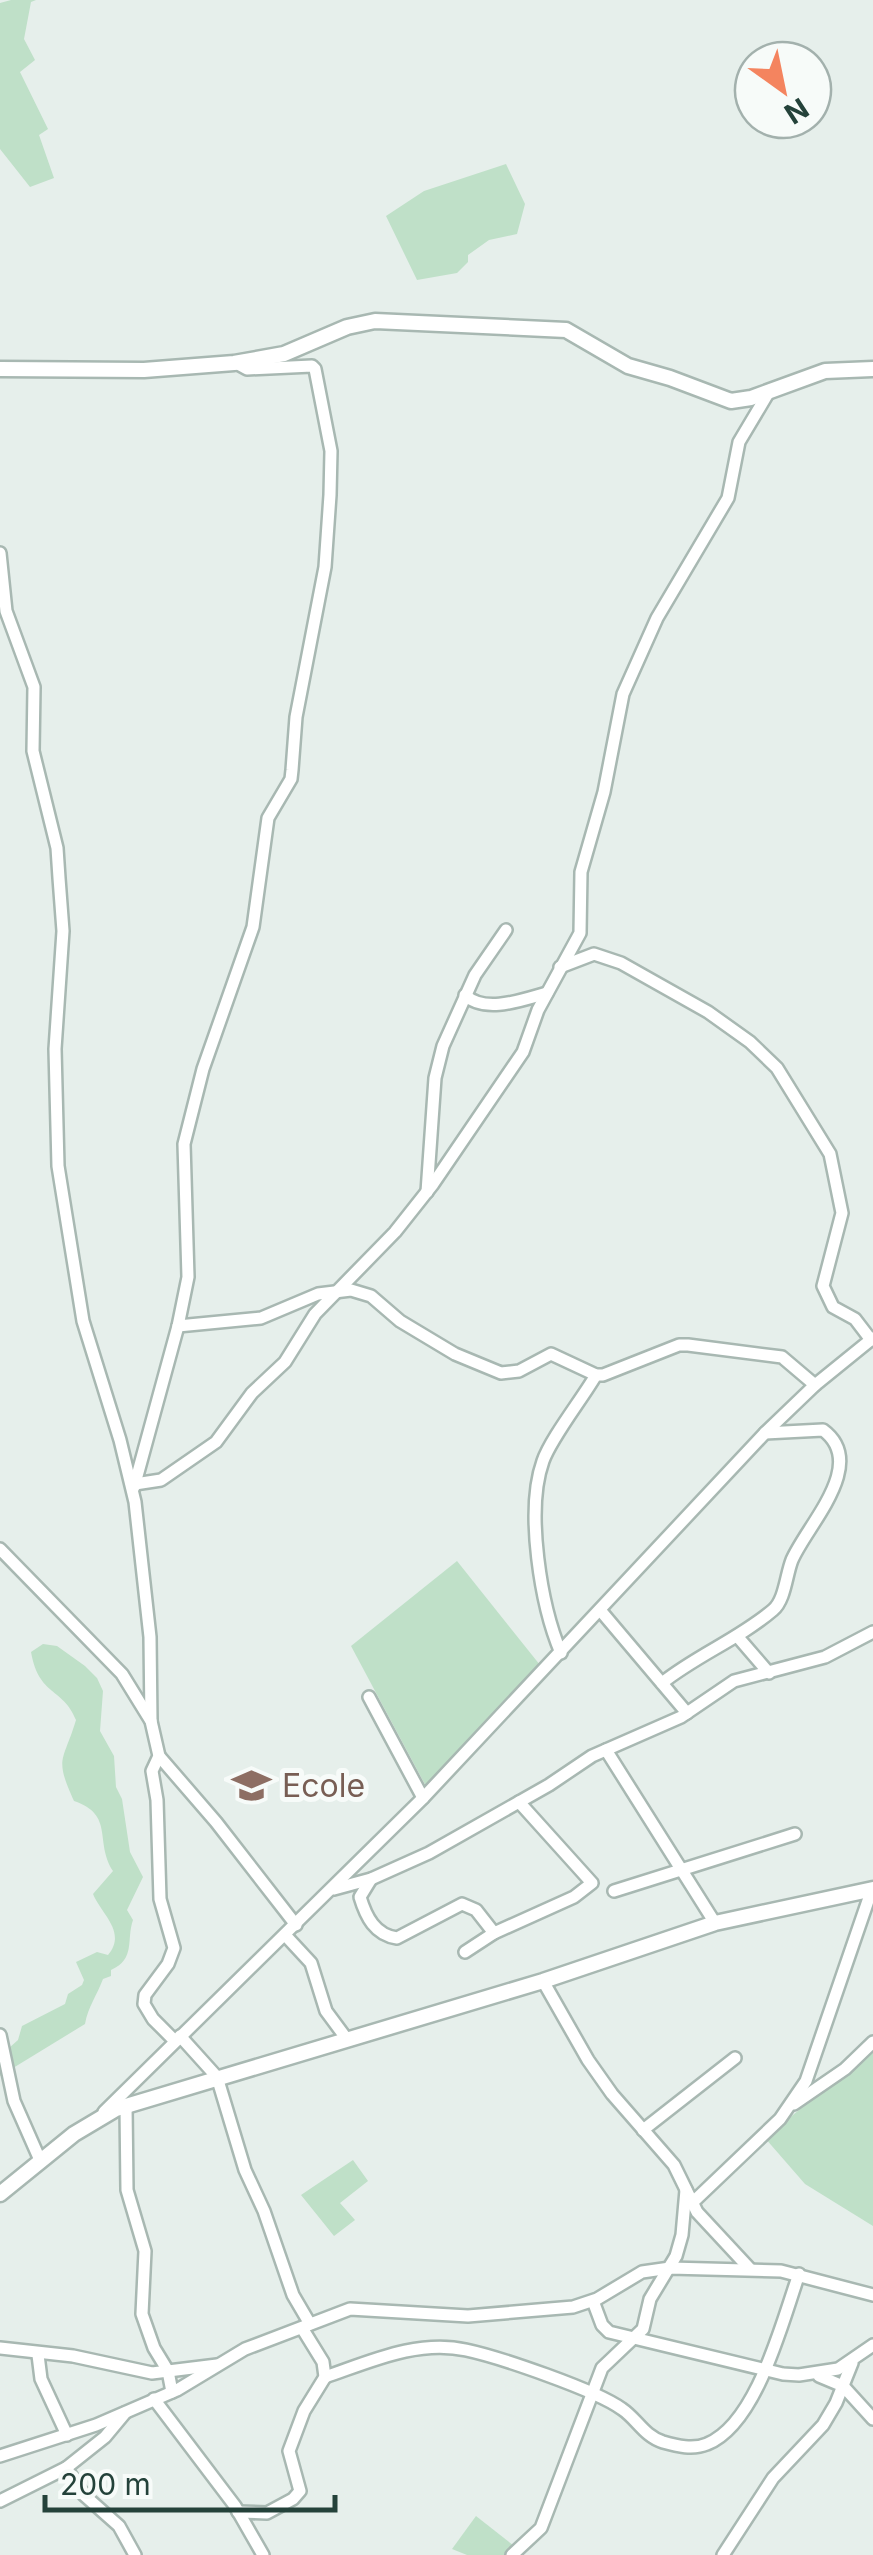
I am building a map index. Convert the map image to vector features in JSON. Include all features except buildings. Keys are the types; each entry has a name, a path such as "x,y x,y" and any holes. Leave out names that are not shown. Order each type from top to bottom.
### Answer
{"street":[{"path":"0,368 144,370 236,362 284,354 347,327 375,321 554,327 582,338 628,366 719,398 743,400 824,371 873,368"},
{"path":"134,1487 188,1277 184,1144 203,1068 253,927 268,818 291,779 296,717 324,567 331,451 314,368 247,370 236,362"},
{"path":"134,1487 161,1480 209,1448 252,1393 285,1362 315,1314 395,1232 523,1052 547,994 580,933 581,872 604,792 623,694 656,618 728,498 739,442 770,390"},
{"path":"0,554 6,611 34,687 32,751 58,863 63,930 55,1049 58,1166 83,1321 134,1487 150,1637 150,1721 159,1756 296,1926"},
{"path":"426,1192 435,1078 443,1046 465,995 506,930"},
{"path":"2,2190 98,2118 286,1936 561,1653 765,1434 872,1339 855,1319 832,1307 823,1286 842,1213 834,1166 778,1068 708,1012 621,963 594,954 560,967"},
{"path":"465,995 474,1004 491,1005 547,994"},
{"path":"178,1326 261,1318 318,1294 363,1292 416,1332 455,1354 502,1373 519,1372 551,1354 596,1375 616,1372 679,1345 688,1345 782,1358 816,1385"},
{"path":"561,1653 536,1553 539,1478 546,1454 596,1375"},
{"path":"662,1682 777,1607 793,1559 821,1512 841,1463 837,1445 823,1430 765,1434"},
{"path":"0,1549 122,1674 150,1721"},
{"path":"600,1610 687,1713"},
{"path":"332,1890 371,1879 429,1853 606,1750 687,1713 728,1684 825,1657 873,1632"},
{"path":"737,1636 770,1673"},
{"path":"368,1697 422,1798"},
{"path":"606,1750 715,1923"},
{"path":"159,1756 152,1772 157,1800 160,1899 174,1948 144,2004 153,2019 217,2077 245,2170 326,2377"},
{"path":"465,1952 494,1933 574,1897 592,1883 519,1802"},
{"path":"614,1891 795,1834"},
{"path":"371,1879 360,1897 375,1928 388,1937 397,1938 462,1904 476,1910 494,1933"},
{"path":"98,2118 217,2077 543,1981 715,1923 872,1889"},
{"path":"790,2106 816,2060 837,1986 872,1889"},
{"path":"286,1936 311,1964 326,2011 346,2038"},
{"path":"543,1981 588,2060 674,2166 697,2212 750,2269"},
{"path":"0,2035 14,2100 40,2160"},
{"path":"512,2555 527,2548 548,2513 602,2368 643,2330 650,2299 670,2268 682,2235 689,2196 790,2106 845,2068 873,2042"},
{"path":"643,2130 735,2058"},
{"path":"126,2106 126,2190 145,2251 142,2314 154,2348 168,2371 172,2392"},
{"path":"0,2456 67,2436 154,2400 245,2349 350,2309 468,2316 572,2307 593,2301 642,2272 670,2268 799,2274 873,2295"},
{"path":"238,2512 248,2510 262,2515 298,2495 300,2486 289,2451 304,2411 326,2377 390,2354 455,2348 592,2394 623,2409 652,2437 696,2448 717,2440 733,2426 765,2369 799,2274"},
{"path":"593,2301 602,2325 609,2332 782,2374 816,2374 852,2363 873,2345"},
{"path":"0,2348 72,2356 152,2373 218,2365"},
{"path":"38,2354 41,2379 67,2436"},
{"path":"723,2555 773,2478 823,2425 852,2363"},
{"path":"816,2374 842,2386 873,2419"},
{"path":"154,2400 238,2512 262,2555"},
{"path":"0,2500 66,2468 105,2438 127,2411"},
{"path":"66,2468 84,2495 119,2526 135,2555"}],"green space":[{"path":"36,0 31,2 24,39 35,60 20,72 48,129 39,135 54,178 30,187 0,149 0,3"},
{"path":"506,164 525,204 517,234 489,240 468,255 468,262 457,273 417,280 386,216 424,191"},
{"path":"457,1561 544,1670 429,1792 351,1646"},
{"path":"43,1644 57,1646 85,1666 103,1691 100,1731 114,1756 116,1787 122,1799 130,1852 143,1877 127,1910 133,1920 127,1955 111,1970 111,1976 103,1979 85,2024 0,2076 0,2056 18,2040 22,2026 65,2004 68,1994 84,1980 76,1962 97,1952 108,1955 115,1939 93,1894 113,1871 99,1821 87,1807 74,1801 64,1776 63,1760 76,1720 65,1702 45,1685 35,1666 31,1652"},
{"path":"873,2049 873,2226 805,2184 765,2138"},
{"path":"353,2160 368,2181 340,2203 355,2220 334,2236 301,2195"},
{"path":"476,2516 518,2549 511,2555 467,2555 452,2549"}],"place":[{"name":"Ecole","path":"252,1786"}]}
